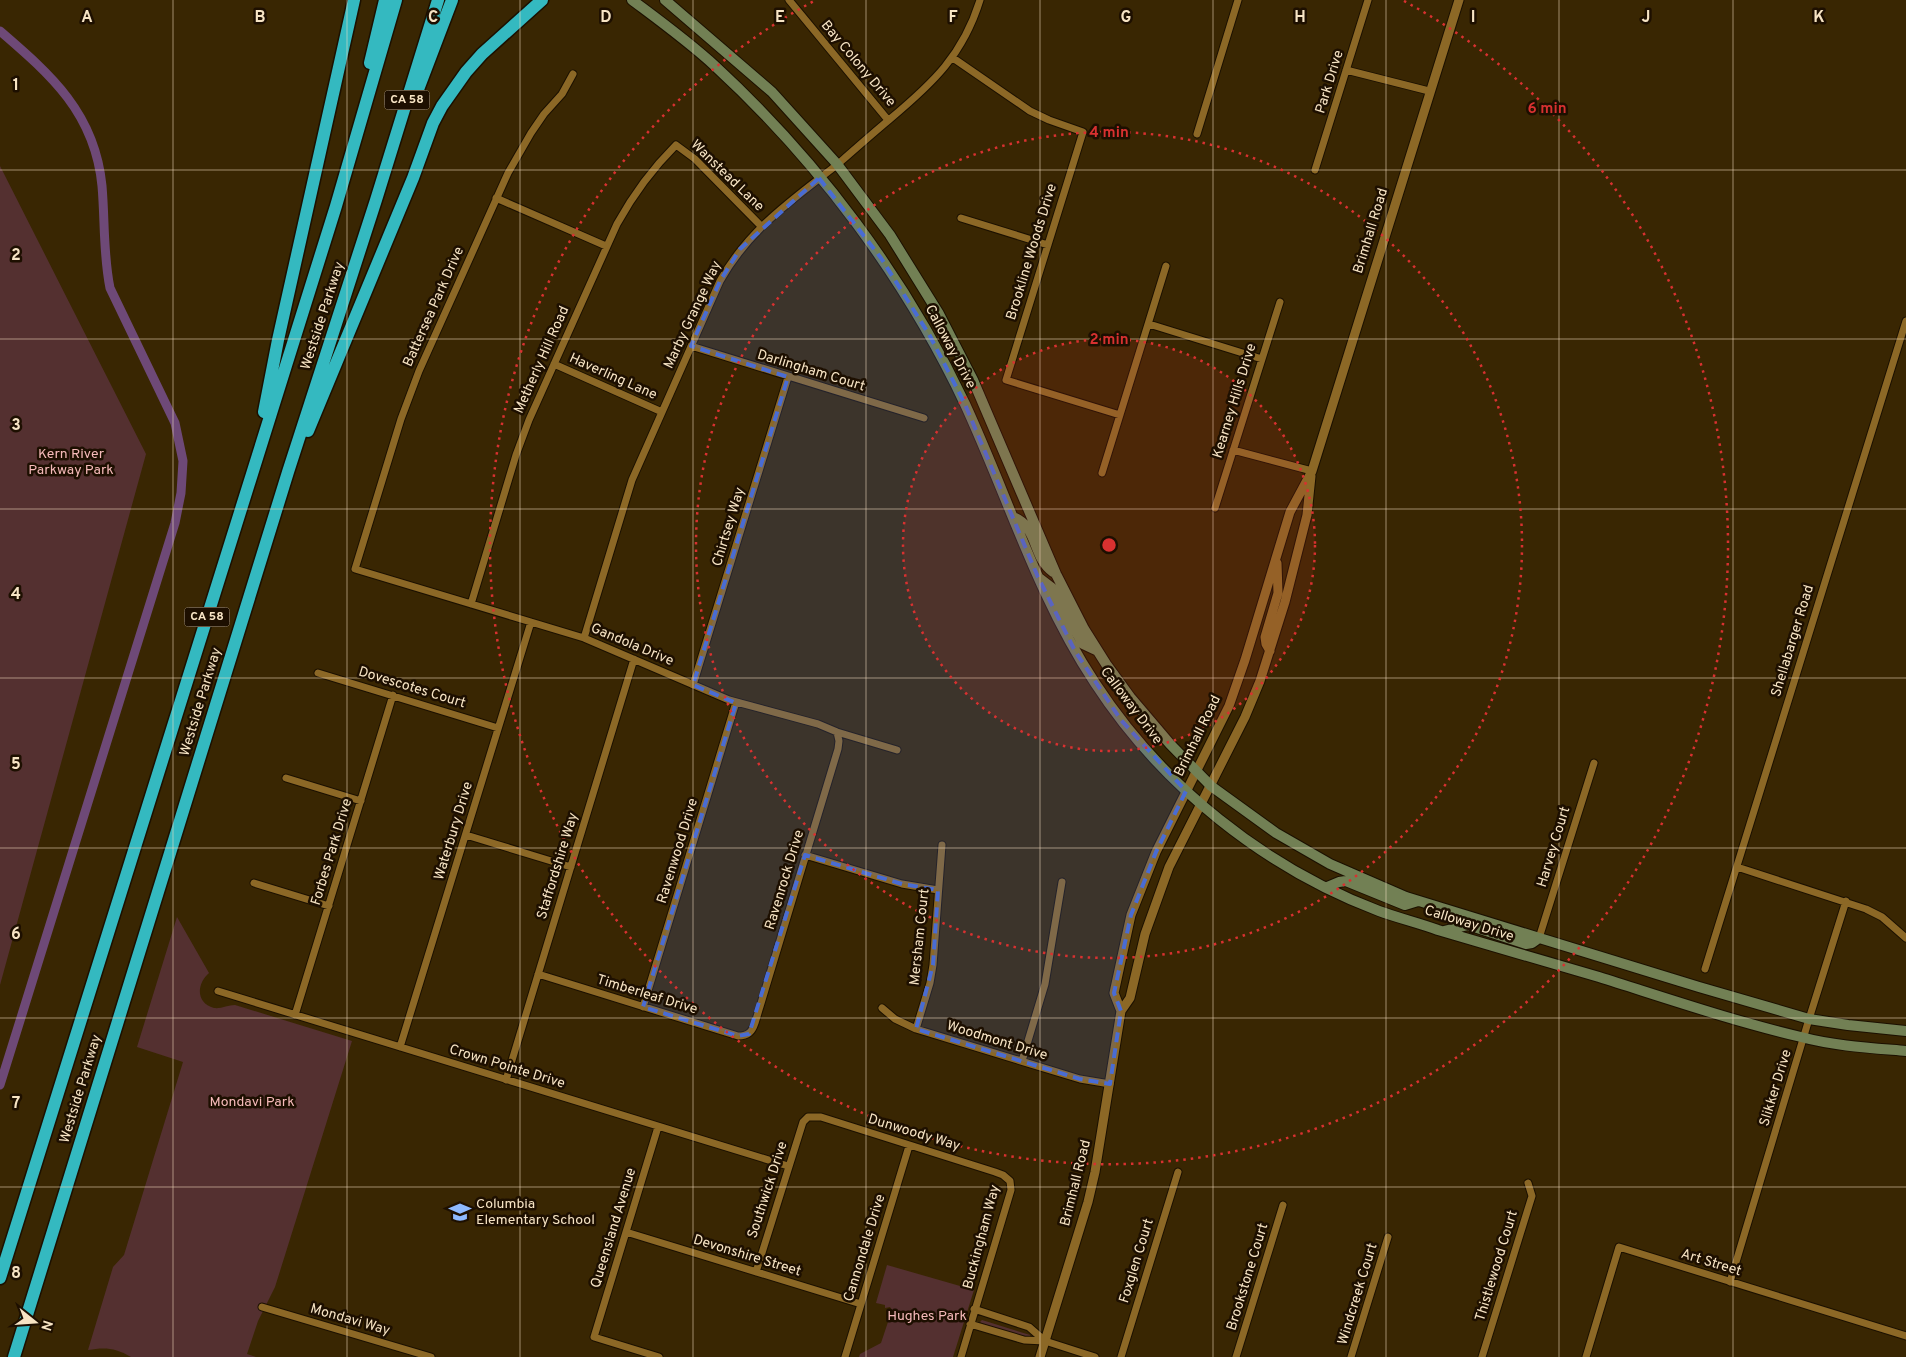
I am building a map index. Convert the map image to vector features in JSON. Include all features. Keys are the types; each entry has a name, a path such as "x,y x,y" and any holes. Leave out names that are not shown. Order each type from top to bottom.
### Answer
{"highway":[{"path":"252,471 278,340 354,0"},
{"path":"336,206 385,0"},
{"name":"Westside Parkway","path":"0,1278 336,206 396,0"},
{"name":"Westside Parkway","path":"14,1357 288,472 438,0"},
{"path":"376,200 452,0"},
{"path":"288,472 316,416 433,123 442,106 466,72 482,54 542,0"}],"main road":[{"name":"Calloway Drive","path":"632,0 683,40 738,88 801,156 848,213 881,258 930,336 964,402 1038,577 1066,635 1097,686 1140,744 1201,805 1268,854 1327,887 1379,911 1804,1038 1843,1045 1906,1051"},
{"name":"Calloway Drive","path":"665,0 772,92 837,164 895,243 920,282 956,346 992,423 1056,574 1076,615 1098,651 1140,709 1211,786 1276,833 1330,864 1418,901 1699,987 1809,1018 1848,1025 1906,1031"},
{"path":"1013,517 1025,524 1043,562 1056,574"},
{"path":"1038,577 1052,588 1083,644 1098,651"},
{"path":"1327,887 1346,881 1405,905 1418,901"},
{"path":"1443,931 1468,925 1526,944 1532,944 1539,938"}],"street":[{"name":"Bay Colony Drive","path":"789,0 888,120"},
{"name":"Marby Grange Way","path":"584,638 632,480 728,266 740,249 761,226 837,164 936,78 953,58 972,22 980,0"},
{"path":"1197,134 1238,0"},
{"name":"Park Drive","path":"1315,170 1368,0"},
{"name":"Brimhall Road","path":"1040,1357 1088,1202 1098,1156 1121,1011 1130,998 1145,934 1172,860 1245,717 1270,652 1307,515 1312,471 1429,91 1459,0"},
{"name":"Brookline Woods Drive","path":"953,58 1030,111 1083,132 1006,380 1120,415"},
{"path":"1346,70 1429,91"},
{"name":"Battersea Park Drive","path":"355,569 410,395 496,198 531,133 544,114 562,94 574,74"},
{"name":"Wanstead Lane","path":"676,145 696,159 761,226"},
{"name":"Metherly Hill Road","path":"470,604 516,455 529,420 606,246 637,190 676,145"},
{"path":"496,198 606,246"},
{"path":"961,218 1048,245"},
{"path":"1102,473 1166,266"},
{"name":"Kearney Hills Drive","path":"1215,508 1280,302"},
{"name":"Shellabarger Road","path":"1705,970 1906,320"},
{"path":"1148,324 1262,359"},
{"name":"Darlingham Court","path":"691,346 924,418"},
{"name":"Haverling Lane","path":"554,364 662,412"},
{"name":"Chirtsey Way","path":"693,685 788,377"},
{"path":"1233,450 1312,471"},
{"name":"Brimhall Road","path":"1121,1011 1114,993 1131,915 1156,852 1230,706 1290,512 1312,471"},
{"path":"1270,652 1265,636 1278,593 1277,555"},
{"name":"Gandola Drive","path":"355,569 584,638 736,702 818,724 837,732 896,750"},
{"name":"Waterbury Drive","path":"400,1047 531,622"},
{"name":"Staffordshire Way","path":"506,1080 634,659"},
{"name":"Dovescotes Court","path":"318,673 498,728"},
{"name":"Forbes Park Drive","path":"295,1015 393,696"},
{"name":"Ravenwood Drive","path":"643,1007 736,702"},
{"name":"Ravenrock Drive","path":"749,1034 755,1023 838,749 837,732"},
{"name":"Harvey Court","path":"1539,938 1594,763"},
{"path":"286,778 361,801"},
{"path":"466,835 571,867"},
{"name":"Mersham Court","path":"916,1029 930,983 933,965 942,845"},
{"path":"805,855 902,884 938,890"},
{"path":"1737,867 1846,901 1882,917 1906,938"},
{"path":"1022,1062 1045,984 1062,882"},
{"path":"254,883 328,906"},
{"name":"Slikker Drive","path":"1730,1282 1846,901"},
{"name":"Timberleaf Drive","path":"538,974 738,1036 749,1034"},
{"name":"Crown Pointe Drive","path":"218,991 788,1166"},
{"name":"Woodmont Drive","path":"882,1008 895,1019 916,1029 1080,1079 1110,1084"},
{"name":"Dunwoody Way","path":"808,1117 821,1117 995,1172 1003,1175 1010,1181"},
{"name":"Southwick Drive","path":"756,1272 788,1166 803,1122 808,1117"},
{"name":"Queensland Avenue","path":"658,1126 594,1337 659,1357"},
{"name":"Cannondale Drive","path":"845,1357 910,1146"},
{"name":"Foxglen Court","path":"1121,1357 1178,1172"},
{"name":"Buckingham Way","path":"961,1357 1011,1190 1010,1181"},
{"name":"Thistlewood Court","path":"1482,1357 1532,1196 1528,1182"},
{"name":"Brookstone Court","path":"1236,1357 1283,1205"},
{"name":"Devonshire Street","path":"626,1232 861,1304"},
{"name":"Windcreek Court","path":"1351,1357 1388,1238"},
{"name":"Art Street","path":"1586,1357 1619,1247 1906,1336"},
{"name":"Mondavi Way","path":"262,1307 410,1354 431,1357"},
{"path":"974,1309 1029,1327 1045,1342"},
{"path":"970,1324 1024,1340 1045,1342 1095,1357"}],"highlighted area":[{"path":"819,178 881,258 930,336 964,402 1038,577 1075,651 1121,720 1186,791 1156,852 1131,915 1114,993 1121,1011 1110,1084 1080,1079 916,1029 933,965 938,890 902,884 805,855 749,1034 738,1036 643,1007 736,703 693,685 788,377 691,346 720,281 740,249"}],"green space":[{"name":"Kern River Parkway Park","path":"0,166 146,454 0,985"},
{"name":"Mondavi Park","path":"177,917 209,973 200,987 201,997 208,1005 217,1008 235,1005 352,1041 275,1287 258,1321 247,1354 256,1357 131,1357 110,1349 88,1350 113,1267 124,1255 183,1062 137,1047"},
{"name":"Hughes Park","path":"887,1265 974,1290 953,1357 859,1357 860,1354 881,1343 892,1310 890,1307 885,1308 885,1305 876,1303"},
{"path":"982,1320 1030,1336 1027,1338 982,1324 980,1322"}],"waterway":[{"path":"0,31 53,80 80,116 90,137 98,160 102,186 105,250 110,288 175,423 183,461 181,493 175,523 0,1085"}],"place":[{"name":"Columbia Elementary School","path":"460,1212"}]}
